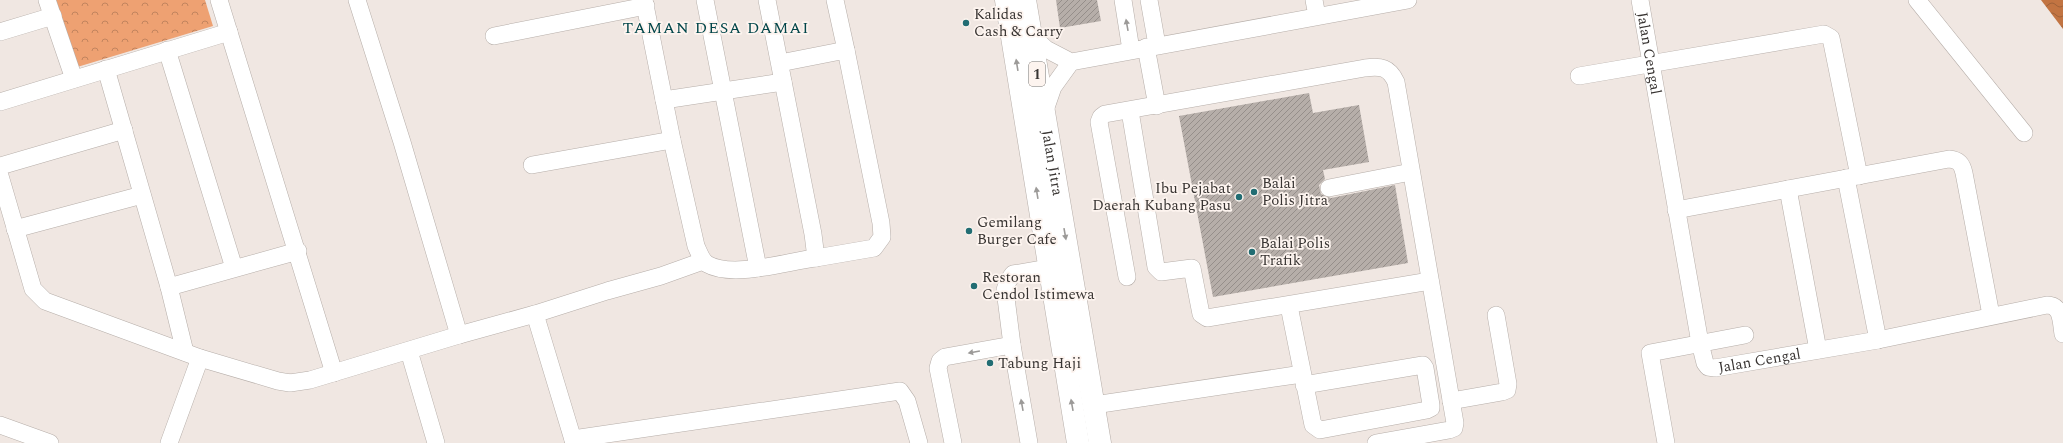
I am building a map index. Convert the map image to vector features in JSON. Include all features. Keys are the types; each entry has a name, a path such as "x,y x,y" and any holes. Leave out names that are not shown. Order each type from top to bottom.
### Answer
{"highway":[{"name":"Jalan Jitra","path":"1006,0 1078,443"},
{"name":"Jalan Jitra","path":"1025,0 1100,443"}],"street":[{"path":"47,0 74,79"},
{"path":"220,0 298,251 334,373"},
{"path":"357,0 402,142 459,335"},
{"path":"705,0 758,268"},
{"path":"766,0 780,63 813,234 816,258"},
{"path":"494,36 645,3 672,140 696,246 703,261 714,266 726,268 758,268 874,248 882,237 881,223 835,0"},
{"path":"1123,0 1145,47 1157,106"},
{"path":"1145,47 1149,0"},
{"path":"1031,35 1046,49 1071,62 1145,47 1316,8 1408,0"},
{"name":"Jalan Cengal","path":"1640,0 1700,343 1705,363 1708,367 1715,368 1878,340 1991,315 2054,305 2060,314 2063,334"},
{"path":"1917,0 2024,133"},
{"path":"0,32 53,16"},
{"path":"0,102 229,32"},
{"path":"1579,76 1824,34 1831,38 1878,340"},
{"path":"167,50 234,268"},
{"path":"780,63 846,50"},
{"path":"1044,112 1053,87 1071,62"},
{"path":"1127,277 1099,122 1101,117 1105,114 1130,111 1375,66 1386,68 1392,74 1396,82 1451,401 1454,428 1376,443"},
{"path":"106,69 169,287 192,355 169,443"},
{"path":"664,100 783,82"},
{"path":"1130,111 1158,271 1192,268 1200,314 1203,316 1208,318 1289,306 1430,281"},
{"path":"0,166 124,130"},
{"path":"532,165 672,140"},
{"path":"1676,210 1949,159 1956,160 1962,164 1991,315"},
{"path":"1328,188 1411,172"},
{"path":"0,176 33,289 45,301 192,355 290,383 310,380 459,335 535,314 607,291 661,276 703,261"},
{"path":"1788,189 1818,350"},
{"path":"15,230 142,195"},
{"path":"169,287 298,251"},
{"path":"1029,443 1012,345 1006,290 1008,281 1013,274 1049,268"},
{"path":"1094,405 1303,380 1423,365 1425,368 1431,408 1403,416 1320,430 1313,425 1303,380 1289,306"},
{"path":"535,314 574,441 900,391 908,401 919,443"},
{"path":"1451,401 1507,390 1508,384 1496,314"},
{"path":"1666,443 1650,353 1745,335"},
{"path":"953,443 938,368 940,361 945,357 1012,345"},
{"path":"409,351 436,443"},
{"path":"1403,416 1407,437"},
{"path":"0,425 50,443"}],"green space":[{"path":"54,0 205,0 213,26 74,68"}],"water":[{"path":"2041,0 2063,0 2063,29"}],"building":[{"path":"1056,0 1097,0 1101,21 1060,28"},
{"name":"Ibu Pejabat Daerah Kubang Pasu","path":"1309,93 1313,113 1359,105 1369,162 1323,170 1325,179 1319,185 1321,194 1331,198 1395,185 1408,263 1213,297 1179,116"}],"place":[{"name":"Kalidas Cash & Carry","path":"966,23"},
{"name":"Balai Polis Jitra","path":"1254,192"},
{"name":"Ibu Pejabat Daerah Kubang Pasu","path":"1239,197"},
{"name":"Gemilang Burger Cafe","path":"969,231"},
{"name":"Balai Polis Trafik","path":"1252,252"},
{"name":"Restoran Cendol Istimewa","path":"974,286"},
{"name":"Tabung Haji","path":"990,363"}],"district":[{"name":"TAMAN DESA DAMAI","path":"716,28"}]}
